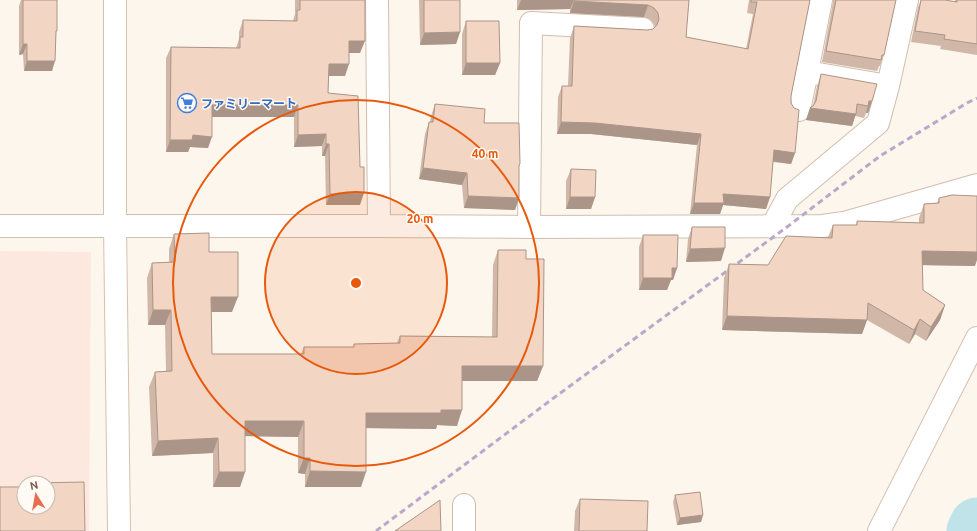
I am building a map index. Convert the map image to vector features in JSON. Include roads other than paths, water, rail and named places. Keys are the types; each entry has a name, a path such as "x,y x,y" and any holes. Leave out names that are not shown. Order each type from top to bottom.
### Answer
{"street":[{"path":"115,0 115,225 119,531"},
{"path":"377,0 379,226"},
{"path":"799,110 821,0"},
{"path":"772,227 787,199 878,123 888,86 907,0"},
{"path":"529,227 531,23 643,29"},
{"path":"807,72 888,86"},
{"path":"0,226 822,226 844,223 977,185"},
{"path":"879,531 977,338"},
{"path":"464,505 464,531"}],"waterway":[{"path":"974,531 977,525"}],"railway":[{"path":"376,531 559,394 787,227 880,156 977,98"}],"place":[{"name":"ファミリーマート","path":"187,103"}]}
